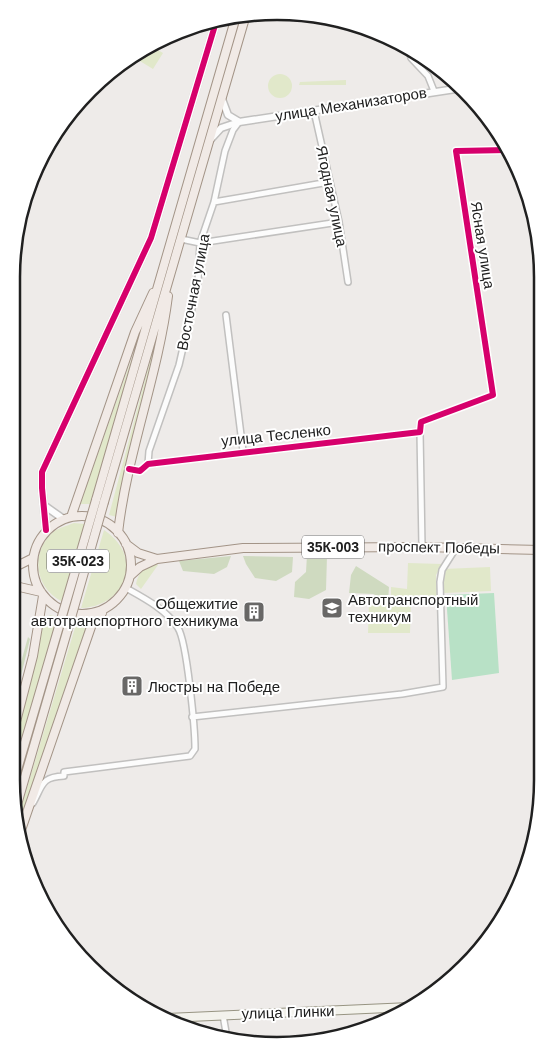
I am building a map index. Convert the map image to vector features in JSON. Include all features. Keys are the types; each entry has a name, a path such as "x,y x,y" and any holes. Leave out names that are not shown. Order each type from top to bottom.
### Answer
{"main road":[{"name":"35К-023","path":"21,792 244,22"},
{"name":"35К-023","path":"20,760 234,24"},
{"path":"71,517 135,332 166,261"},
{"path":"118,533 129,469 161,342 171,275"},
{"path":"20,707 34,656 42,594 33,570 36,545 46,530 62,518 95,518 118,533 126,544 130,558 130,576 126,588 118,600 92,624 24,823"},
{"name":"проспект Победы","path":"126,544 138,554 157,559"},
{"name":"проспект Победы","path":"130,576 140,567 157,559 244,548 456,547 534,550"},
{"path":"20,565 33,558"},
{"path":"20,586 29,587 42,594 55,606 68,612 88,616 105,610"},
{"name":"улица Глинки","path":"179,1017 394,1009"}],"street":[{"path":"46,530 42,472 151,238 214,28"},
{"path":"411,57 428,76 434,91"},
{"name":"улица Механизаторов","path":"208,142 221,128 239,122 452,89"},
{"path":"222,98 228,115 239,122"},
{"name":"Ягодная улица","path":"314,111 339,222 348,282"},
{"name":"Восточная улица","path":"148,464 149,451 179,365 198,282 200,243 214,202 225,151 233,130 239,122"},
{"name":"Ясная улица","path":"420,432 421,422 493,395 456,151 501,150"},
{"path":"214,202 329,182"},
{"path":"180,239 200,243 339,222"},
{"name":"улица Тесленко","path":"226,315 243,451"},
{"path":"420,432 422,547"},
{"name":"улица Тесленко","path":"129,469 140,471 148,464 243,451 420,432"},
{"path":"45,506 62,518"},
{"path":"192,717 385,696 443,687 440,582 442,570 456,547"},
{"path":"25,819 45,780 50,776 64,776 64,772 190,756 195,749 186,656 180,630 167,615 126,588"},
{"path":"223,1014 226,1032"}],"green space":[{"path":"158,50 163,53 153,69 139,60"},
{"path":"280,74 289,77 292,86 289,95 280,98 271,95 268,86 271,77"},
{"path":"346,80 346,85 299,85 300,82"},
{"path":"142,333 91,504 80,504 140,335"},
{"path":"153,350 155,351 117,517 109,515"},
{"path":"74,523 85,524 63,602 46,589 41,580 38,561 45,541 52,533 59,528"},
{"path":"104,530 116,541 124,553 125,578 119,589 110,599 97,605 81,608"},
{"path":"307,555 327,556 326,590 309,599 294,597 295,582 306,572"},
{"path":"231,556 227,567 214,574 183,571 179,561"},
{"path":"243,556 293,557 292,572 276,581 255,578"},
{"path":"153,563 158,565 141,589 136,584 138,577 144,568"},
{"path":"408,563 442,564 436,575 437,602 411,602 410,633 368,633 369,604 391,603 391,587 407,589"},
{"path":"356,566 389,587 388,601 373,594 349,593 351,575"},
{"path":"490,567 491,591 444,593 443,569"},
{"path":"494,593 499,673 452,680 446,595"},
{"path":"50,615 58,617 20,750 20,718 42,624"},
{"path":"77,621 89,623 22,816 22,806"},
{"path":"28,637 30,639 20,680 20,666"}],"cycle path":[{"path":"46,530 42,472 151,238 214,28"},
{"path":"129,469 140,471 148,464 420,432 421,422 493,395 456,151 501,150"}],"place":[{"name":"Автотранспортный техникум","path":"332,608"},
{"name":"Общежитие автотранспортного техникума","path":"254,612"},
{"name":"Люстры на Победе","path":"132,686"}]}
